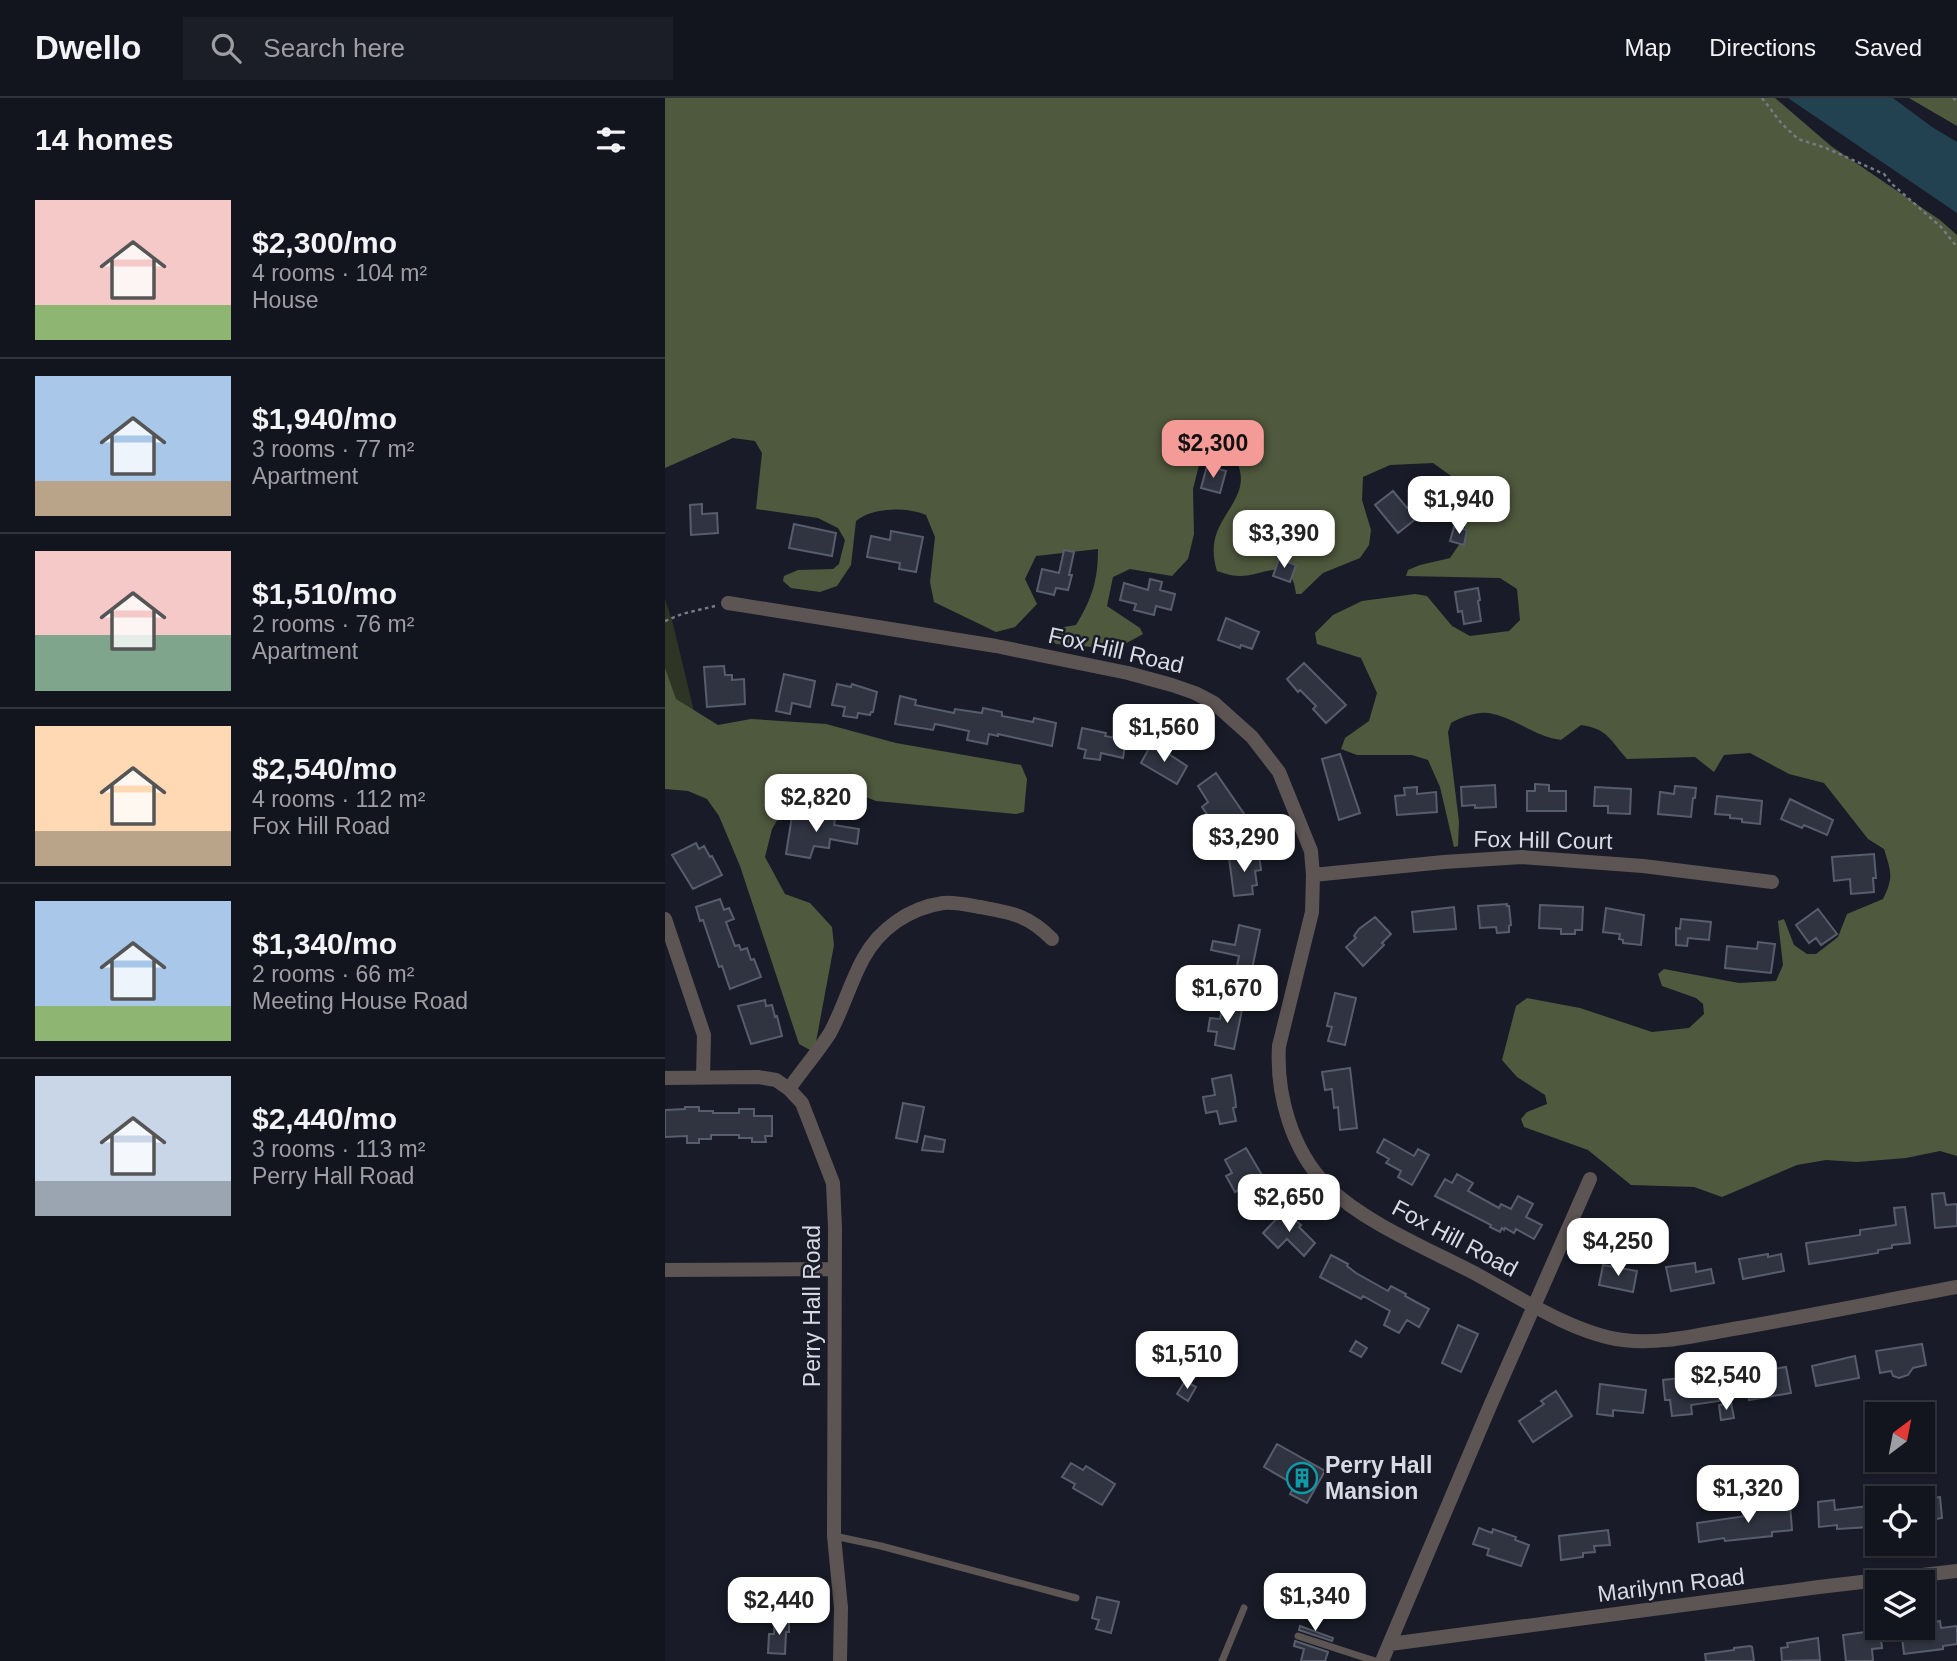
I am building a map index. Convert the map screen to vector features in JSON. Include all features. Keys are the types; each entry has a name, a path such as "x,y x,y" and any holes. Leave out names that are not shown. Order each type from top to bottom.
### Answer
{"street":[{"name":"Fox Hill Road","path":"728,603 996,646 1128,673 1195,693 1214,703 1252,737 1279,772 1311,851 1312,912 1284,1024 1278,1066 1286,1112 1296,1139 1316,1173 1328,1187 1397,1233 1534,1307 1594,1334 1622,1340 1647,1341 1804,1317 1957,1287"},
{"name":"Fox Hill Court","path":"1313,875 1522,857 1643,866 1772,882"},
{"path":"665,1077 758,1077 776,1080 789,1089 829,1034 871,946 893,924 912,913 945,903 965,904 1020,916 1038,925 1052,939"},
{"path":"665,919 704,1035 703,1077"},
{"name":"Perry Hall Road","path":"789,1089 802,1102 833,1183 834,1536 841,1608 840,1661"},
{"path":"1383,1661 1590,1179"},
{"path":"665,1270 835,1269"},
{"name":"Marilynn Road","path":"1390,1644 1957,1571"}],"lane":[{"path":"834,1536 1076,1598"},
{"path":"1222,1661 1244,1608"},
{"path":"1298,1636 1375,1661"}],"path":[{"path":"1762,98 1782,124 1798,139 1826,148 1884,174 1941,227 1957,247"},
{"path":"1953,98 1957,101"},
{"path":"665,621 728,603"}],"green space":[{"path":"665,98 1775,98 1831,146 1940,220 1957,235 1957,1156 1940,1151 1906,1158 1857,1162 1826,1160 1797,1165 1722,1197 1694,1187 1631,1185 1588,1150 1524,1127 1521,1119 1527,1112 1547,1104 1545,1095 1517,1077 1502,1060 1516,1006 1527,998 1580,1008 1652,1032 1689,1028 1704,1014 1703,1004 1696,998 1662,986 1658,974 1664,969 1739,983 1776,981 1783,965 1778,921 1784,919 1794,945 1807,954 1816,954 1838,937 1847,914 1883,899 1889,885 1890,869 1884,849 1868,839 1824,783 1789,774 1750,753 1724,755 1714,772 1695,757 1627,759 1608,736 1590,727 1581,725 1561,740 1493,714 1466,716 1451,723 1448,732 1459,822 1458,846 1454,847 1440,787 1428,760 1412,755 1357,755 1341,749 1345,738 1369,721 1377,693 1361,658 1317,644 1315,633 1333,615 1362,601 1415,594 1427,596 1452,626 1470,636 1509,631 1520,620 1517,589 1500,578 1406,576 1408,570 1420,565 1450,558 1465,536 1465,507 1454,478 1433,463 1390,465 1363,477 1362,500 1371,530 1369,545 1360,558 1323,573 1301,594 1296,594 1293,581 1283,570 1239,576 1217,571 1215,537 1239,492 1241,474 1238,465 1228,462 1213,461 1199,465 1193,489 1194,534 1188,559 1172,576 1130,569 1113,577 1107,606 1140,628 1143,634 1123,645 1092,647 1056,644 1049,637 1058,628 1076,625 1082,616 1095,580 1098,549 1036,556 1025,579 1037,604 1015,627 996,632 934,602 930,582 935,537 926,515 918,512 890,510 863,516 856,521 851,565 837,586 820,592 791,588 783,581 784,576 798,570 833,569 839,564 845,540 838,528 818,518 756,509 762,453 755,441 733,438 665,468"},
{"path":"1909,98 1957,98 1957,126"},
{"path":"665,599 673,624 709,774 665,775"},
{"path":"665,668 676,699 718,725 751,719 826,724 896,743 1021,765 1027,779 1024,812 1016,814 876,801 837,786 829,786 813,797 789,800 772,829 765,857 785,894 810,903 832,927 834,945 816,1042 810,1050 799,1044 740,866 719,816 707,799 688,791 665,789"}],"water":[{"path":"1788,98 1893,98 1957,142 1957,213"}],"building":[{"path":"1207,466 1226,471 1220,493 1201,488"},
{"path":"1393,491 1407,508 1414,503 1421,512 1398,533 1375,505"},
{"path":"702,504 702,514 717,513 718,533 691,535 690,505"},
{"path":"794,524 836,533 832,556 789,548"},
{"path":"1454,527 1467,530 1464,545 1450,541"},
{"path":"891,531 923,537 916,572 899,569 900,563 867,557 871,536 890,540"},
{"path":"1064,550 1074,552 1068,590 1056,588 1054,595 1037,591 1042,569 1059,573"},
{"path":"1279,559 1296,565 1290,582 1273,576"},
{"path":"1150,579 1162,582 1160,590 1175,594 1171,610 1156,606 1154,615 1134,610 1136,604 1120,600 1124,583 1148,590"},
{"path":"1478,588 1481,621 1464,624 1462,611 1458,612 1455,592"},
{"path":"1226,618 1259,632 1252,649 1241,645 1240,648 1218,640"},
{"path":"1304,663 1346,705 1326,723 1313,709 1316,706 1287,679"},
{"path":"724,666 725,675 732,675 732,680 744,679 745,704 707,707 704,667"},
{"path":"784,674 815,681 810,707 792,703 790,714 776,711"},
{"path":"837,684 851,687 852,684 877,692 873,712 870,715 858,713 857,718 843,716 845,707 832,705"},
{"path":"900,696 916,700 915,705 954,713 955,709 982,713 983,708 1002,712 1002,716 1033,722 1034,718 1056,723 1052,746 998,734 989,734 987,744 967,740 969,731 935,724 933,730 895,724"},
{"path":"1082,728 1126,740 1123,758 1101,753 1100,760 1084,758 1086,750 1078,748"},
{"path":"1152,743 1187,766 1177,784 1141,763"},
{"path":"1340,754 1360,813 1339,820 1322,759"},
{"path":"1216,773 1249,821 1234,831 1226,819 1213,823 1202,807 1208,802 1198,786"},
{"path":"1535,784 1549,785 1549,791 1566,791 1566,811 1527,811 1527,791 1535,791"},
{"path":"1495,785 1496,807 1462,806 1461,787"},
{"path":"1675,786 1696,788 1691,817 1658,814 1660,792 1674,794"},
{"path":"1417,787 1417,794 1436,792 1437,812 1397,815 1395,796 1405,795 1404,788"},
{"path":"1595,787 1631,789 1630,814 1608,813 1608,806 1594,806"},
{"path":"1717,796 1762,801 1760,824 1742,822 1742,819 1730,818 1730,815 1715,814"},
{"path":"1790,799 1833,820 1827,835 1781,819"},
{"path":"793,810 835,819 834,825 859,829 857,844 830,839 829,848 814,846 810,858 786,854"},
{"path":"696,843 699,849 704,846 722,875 693,889 672,855"},
{"path":"1259,854 1261,870 1255,871 1257,885 1252,886 1253,894 1234,896 1229,858"},
{"path":"1874,854 1874,892 1851,894 1850,879 1834,881 1832,857"},
{"path":"720,899 724,910 729,908 734,919 726,922 735,946 739,945 741,950 747,948 761,977 730,989 696,907"},
{"path":"1507,904 1511,925 1509,932 1497,933 1496,927 1480,928 1478,906"},
{"path":"1540,905 1583,907 1582,930 1575,930 1575,934 1561,934 1561,929 1539,928"},
{"path":"1454,907 1456,929 1414,932 1412,912"},
{"path":"1606,908 1644,915 1641,945 1623,943 1623,940 1619,939 1620,934 1603,932"},
{"path":"1818,909 1837,934 1821,945 1816,938 1809,943 1796,925"},
{"path":"1375,917 1391,934 1363,966 1346,947 1356,938 1354,936 1359,929"},
{"path":"1681,919 1711,922 1709,940 1688,938 1687,946 1676,945 1676,928 1680,929"},
{"path":"1239,925 1260,930 1251,974 1236,971 1239,956 1211,950 1213,941 1235,945"},
{"path":"1758,942 1775,944 1771,973 1725,968 1727,946 1757,949"},
{"path":"1335,993 1356,998 1345,1045 1328,1041 1332,1027 1327,1026"},
{"path":"765,1000 766,1006 772,1005 782,1036 751,1044 738,1006"},
{"path":"1223,1002 1243,1005 1234,1049 1215,1045 1217,1032 1208,1031 1210,1018 1220,1019"},
{"path":"1350,1068 1357,1128 1340,1130 1338,1107 1334,1108 1332,1089 1325,1090 1322,1072"},
{"path":"1231,1075 1236,1121 1220,1124 1217,1111 1206,1113 1203,1097 1215,1095 1212,1079"},
{"path":"903,1103 924,1107 917,1142 896,1138"},
{"path":"699,1107 699,1111 713,1113 739,1113 739,1109 754,1109 754,1116 772,1116 772,1136 765,1136 766,1142 752,1142 752,1138 739,1138 739,1135 711,1135 711,1139 699,1139 699,1143 687,1143 687,1136 665,1137 665,1110"},
{"path":"925,1136 945,1140 943,1152 922,1150"},
{"path":"1384,1139 1414,1156 1418,1149 1429,1155 1412,1185 1398,1177 1401,1171 1386,1163 1389,1159 1377,1152"},
{"path":"1246,1148 1273,1194 1256,1204 1252,1198 1247,1201 1240,1189 1235,1192 1226,1176 1232,1173 1225,1160"},
{"path":"1457,1174 1473,1183 1468,1191 1499,1208 1501,1204 1511,1209 1518,1196 1533,1204 1526,1217 1542,1225 1534,1239 1516,1229 1514,1233 1502,1228 1500,1232 1435,1196 1445,1179 1452,1183"},
{"path":"1944,1193 1946,1205 1957,1204 1957,1226 1935,1228 1932,1194"},
{"path":"1905,1207 1910,1243 1892,1245 1892,1248 1878,1250 1878,1253 1809,1264 1806,1243 1860,1235 1860,1230 1896,1225 1894,1208"},
{"path":"1284,1211 1301,1225 1299,1227 1315,1243 1304,1256 1287,1239 1278,1248 1263,1233"},
{"path":"1768,1254 1768,1257 1781,1254 1784,1271 1743,1279 1739,1259"},
{"path":"1331,1255 1388,1291 1391,1286 1429,1309 1419,1327 1407,1320 1399,1333 1384,1325 1390,1311 1320,1277"},
{"path":"1695,1263 1696,1272 1711,1269 1714,1283 1671,1291 1666,1267"},
{"path":"1603,1265 1637,1271 1633,1292 1599,1285"},
{"path":"1458,1325 1478,1334 1461,1372 1442,1363"},
{"path":"1356,1341 1367,1348 1361,1357 1350,1351"},
{"path":"1922,1344 1926,1365 1913,1368 1908,1375 1899,1378 1893,1376 1891,1371 1880,1373 1876,1351"},
{"path":"1855,1356 1859,1378 1816,1386 1812,1366"},
{"path":"1786,1367 1791,1393 1749,1400 1746,1384 1762,1381 1761,1377 1773,1373 1773,1369"},
{"path":"1681,1378 1682,1386 1717,1381 1719,1401 1691,1405 1692,1414 1672,1416 1670,1400 1665,1400 1663,1380"},
{"path":"1185,1381 1196,1387 1188,1401 1177,1394"},
{"path":"1600,1384 1646,1390 1643,1413 1613,1410 1613,1416 1597,1414"},
{"path":"1556,1391 1572,1416 1533,1442 1519,1421 1544,1404 1541,1401"},
{"path":"1731,1403 1734,1418 1721,1420 1719,1405"},
{"name":"Perry Hall Mansion","path":"1277,1444 1325,1471 1307,1503 1290,1494 1295,1485 1264,1467"},
{"path":"1071,1463 1083,1470 1086,1466 1115,1484 1102,1505 1073,1488 1075,1484 1062,1477"},
{"path":"1940,1497 1942,1518 1935,1519 1935,1498"},
{"path":"1834,1500 1835,1510 1865,1506 1865,1527 1837,1529 1837,1525 1819,1527 1818,1502"},
{"path":"1790,1504 1792,1530 1772,1532 1772,1536 1699,1542 1697,1523 1753,1515 1752,1507"},
{"path":"1479,1528 1492,1533 1493,1529 1529,1545 1521,1566 1487,1555 1489,1549 1473,1544"},
{"path":"1608,1530 1610,1545 1594,1546 1595,1552 1583,1553 1583,1557 1561,1560 1559,1536"},
{"path":"1097,1597 1119,1602 1111,1633 1096,1629 1099,1620 1092,1618"},
{"path":"775,1618 789,1618 785,1654 768,1653 769,1634 774,1634"},
{"path":"1940,1621 1941,1628 1957,1626 1957,1644 1943,1646 1943,1649 1904,1654 1902,1640 1935,1640 1935,1622"},
{"path":"1300,1626 1333,1638 1332,1641 1299,1630"},
{"path":"1865,1632 1865,1640 1881,1640 1882,1648 1872,1649 1873,1661 1846,1661 1843,1635"},
{"path":"1818,1638 1820,1660 1782,1661 1781,1648 1788,1647 1787,1643"},
{"path":"1295,1641 1328,1652 1325,1661 1301,1661 1304,1649 1294,1646"},
{"path":"1750,1646 1754,1661 1706,1661 1705,1654"}],"place":[{"name":"Perry Hall Mansion","path":"1302,1478"}]}
